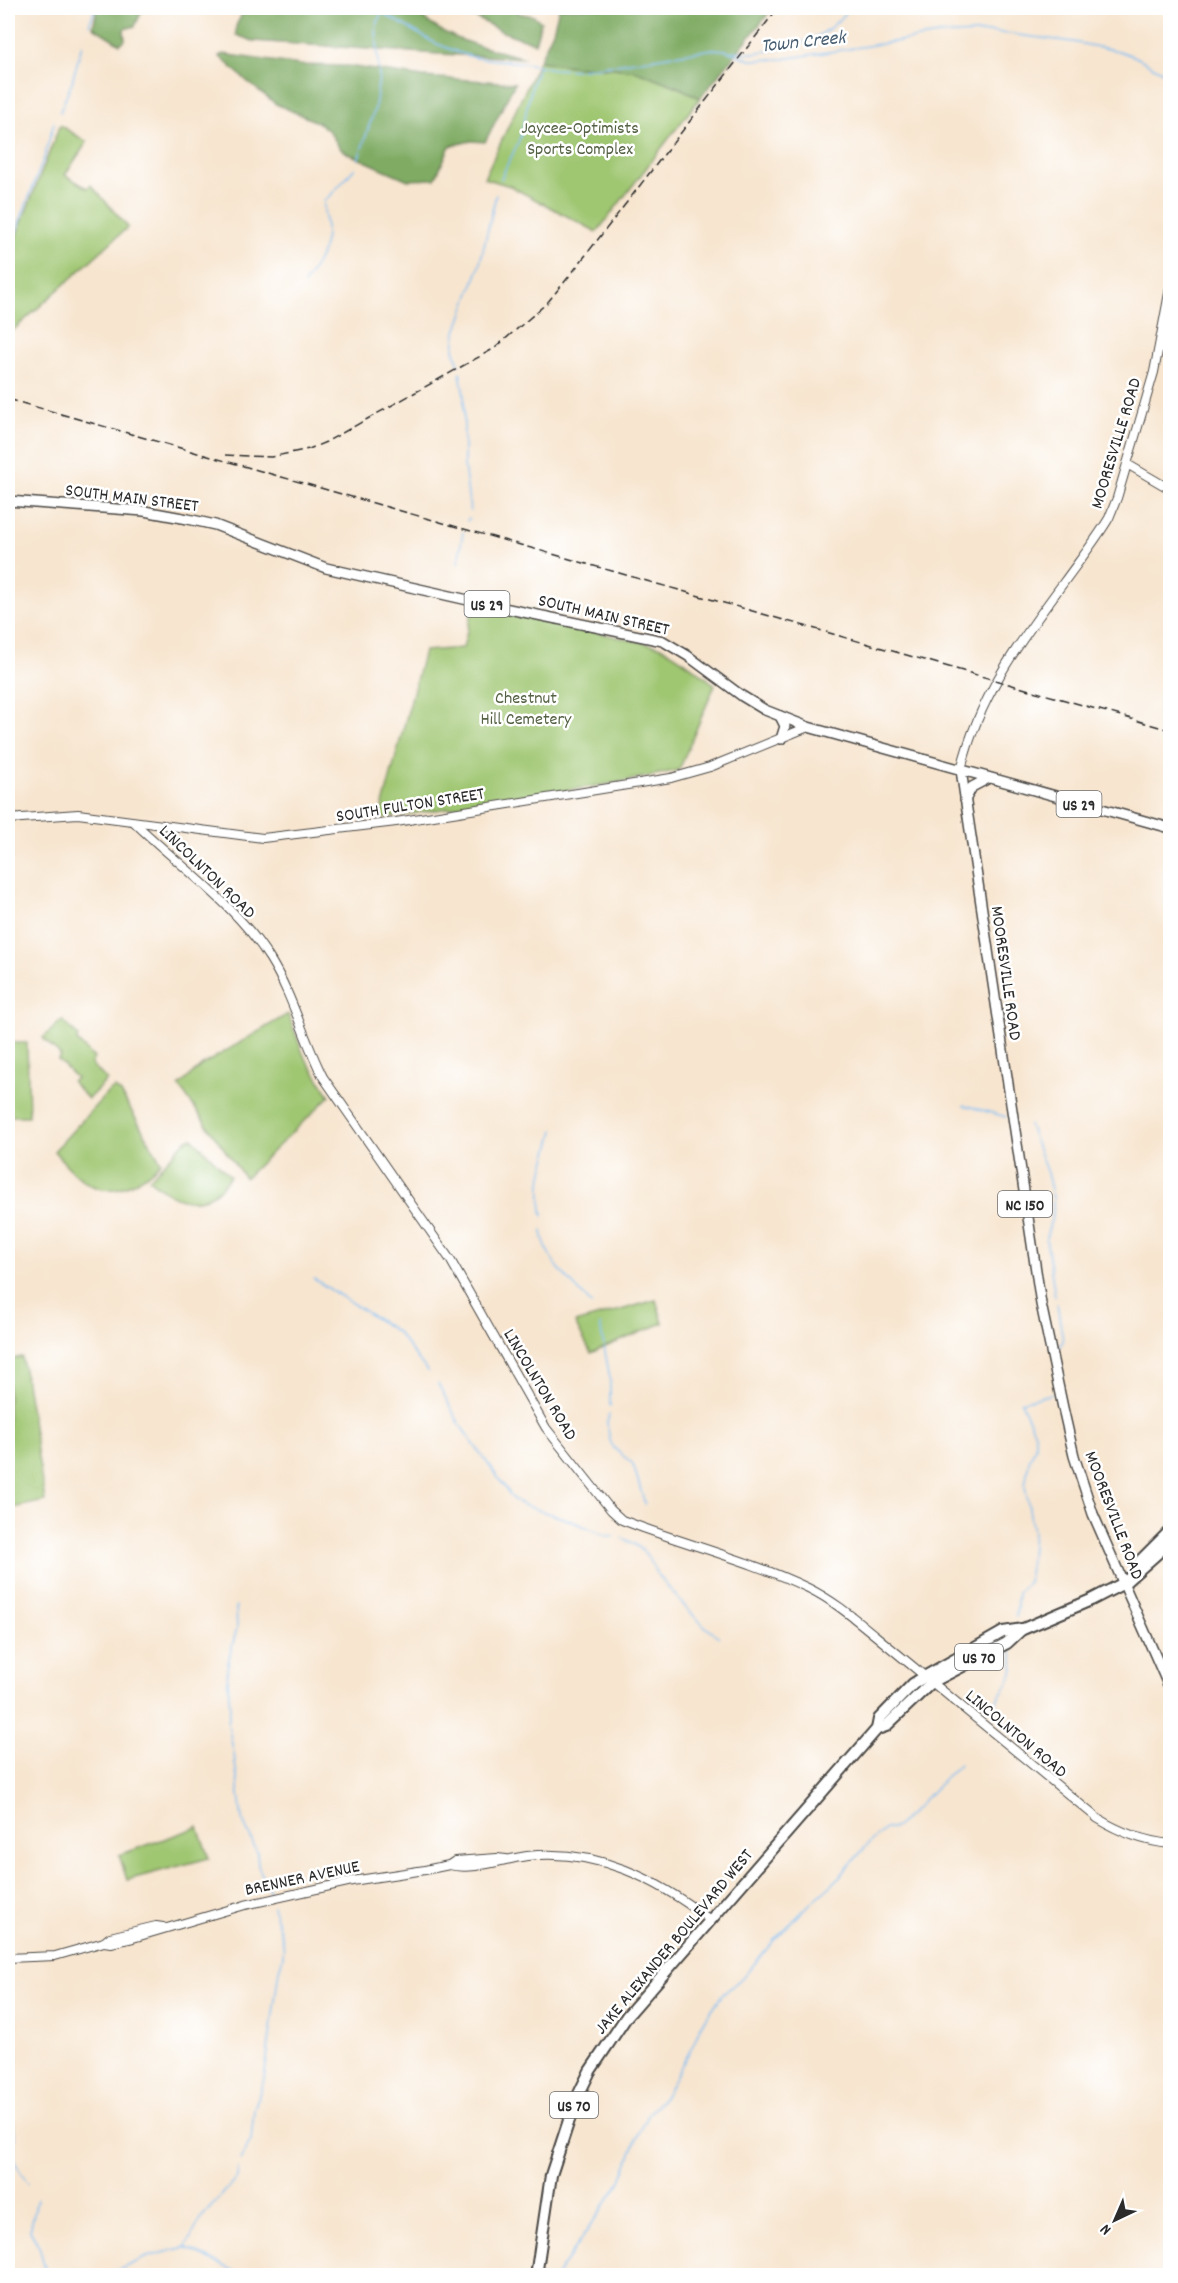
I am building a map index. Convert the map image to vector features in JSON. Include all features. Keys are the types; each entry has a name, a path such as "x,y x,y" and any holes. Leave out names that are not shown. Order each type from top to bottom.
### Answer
{"highway":[{"name":"JAKE ALEXANDER BOULEVARD WEST","path":"1122,1579 1170,1531"},
{"name":"JAKE ALEXANDER BOULEVARD WEST","path":"536,2276 551,2175 562,2137 584,2083 627,2016 877,1729 886,1726 928,1679 1003,1632 1023,1629 1066,1610 1122,1579 1170,1542"}],"main road":[{"name":"SOUTH MAIN STREET","path":"8,501 144,511 188,519 215,525 326,568 663,641 688,656 742,696 808,728 1170,828"},
{"path":"780,716 784,726 781,738"},
{"name":"MOORESVILLE ROAD","path":"961,770 1041,1304 1074,1456 1093,1514 1170,1689"},
{"path":"965,800 972,787 989,778"}],"street":[{"name":"MOORESVILLE ROAD","path":"961,770 967,746 992,687 1025,635 1101,531 1117,498 1154,372 1170,288"},
{"path":"1127,464 1170,489"},
{"name":"SOUTH FULTON STREET","path":"8,819 78,814 263,838 333,831 671,778 710,767 808,728"},
{"name":"LINCOLNTON ROAD","path":"134,822 216,895 241,921 269,958 291,999 313,1058 323,1077 451,1261 546,1428 601,1499 622,1520 765,1569 810,1589 840,1607 1097,1818 1114,1829 1136,1838 1170,1844"},
{"name":"BRENNER AVENUE","path":"8,1958 55,1956 104,1942 111,1943 133,1938 163,1927 299,1893 449,1865 456,1867 554,1854 604,1862 660,1885 710,1920"}],"green space":[{"path":"94,8 140,8 141,13 135,26 124,29 125,40 120,44 93,27 96,13"},
{"path":"245,8 412,8 436,28 450,35 479,46 525,58 253,41 236,35 236,26"},
{"path":"457,8 518,8 518,13 534,16 541,22 535,43 503,32"},
{"path":"559,8 773,8 700,98 637,71 577,67 539,61 553,31"},
{"path":"223,54 300,65 348,66 423,77 515,83 485,142 471,141 450,146 435,179 408,180 340,148 329,131 319,123 276,104 219,56"},
{"name":"Jaycee-Optimists Sports Complex","path":"539,61 577,67 637,71 700,98 597,232 510,186 484,178"},
{"path":"60,125 87,142 65,175 87,188 91,185 128,227 8,335 8,251 12,247"},
{"name":"Chestnut Hill Cemetery","path":"473,606 659,646 702,674 715,685 679,770 615,783 384,818 380,816 424,651 463,648"},
{"path":"288,1014 304,1056 330,1096 245,1178 179,1086 202,1065"},
{"path":"62,1020 78,1036 77,1041 94,1058 91,1064 107,1080 88,1099 72,1082 76,1078 58,1060 61,1056 43,1038"},
{"path":"8,1043 27,1043 29,1116 8,1116"},
{"path":"115,1088 121,1093 161,1162 141,1179 124,1187 106,1190 86,1182 54,1151 109,1091"},
{"path":"192,1138 230,1176 211,1195 191,1200 170,1194 149,1179 187,1139"},
{"path":"656,1300 663,1323 591,1353 575,1323"},
{"path":"22,1357 45,1501 8,1509 8,1360"},
{"path":"198,1827 209,1858 127,1880 119,1855"}],"waterway":[{"path":"89,25 95,8"},
{"name":"Town Creek","path":"374,8 435,43 457,52 476,58 525,63 554,69 578,70 713,49 725,50 751,60 783,59 938,35 993,32 1073,42 1119,51 1136,57 1170,76"},
{"path":"731,52 754,53 807,41 830,28 848,8"},
{"path":"358,160 375,108 379,77 376,28 381,13"},
{"path":"60,112 72,82 82,44"},
{"path":"501,179 519,140 533,81 539,66"},
{"path":"8,252 44,158 54,123"},
{"path":"304,284 318,261 325,242 324,200 355,168"},
{"path":"459,365 454,349 456,332 479,267 496,195"},
{"path":"8,253 8,269"},
{"path":"460,372 464,395 464,465 470,511"},
{"path":"458,563 463,532"},
{"path":"964,1105 1006,1117"},
{"path":"1029,1125 1047,1173 1053,1198 1053,1213 1046,1238 1055,1296"},
{"path":"543,1216 541,1181 554,1130"},
{"path":"542,1231 544,1243 554,1263 592,1305"},
{"path":"314,1279 397,1332 428,1372"},
{"path":"1057,1304 1063,1341 1056,1351 1063,1375"},
{"path":"600,1325 610,1378 610,1406"},
{"path":"438,1384 460,1425 514,1500 608,1536 614,1536"},
{"path":"1016,1617 1018,1592 1028,1582 1031,1558 1033,1532 1025,1486 1029,1461 1035,1447 1035,1433 1021,1402 1052,1394"},
{"path":"609,1415 607,1423 610,1441 614,1448 633,1464 645,1504"},
{"path":"622,1538 642,1550 657,1574 694,1616 719,1637"},
{"path":"236,1606 237,1628 227,1670 230,1708 228,1724 242,1819 257,1852 258,1866 270,1892"},
{"path":"994,1716 997,1700 1012,1671 1011,1649"},
{"path":"556,2276 621,2181 638,2135 649,2114 666,2094 694,2043 701,2025 722,1995 745,1975 775,1939 833,1884 869,1843 885,1829 896,1827 904,1820 959,1764"},
{"path":"240,2160 251,2140 254,2109 264,2080 282,1960 282,1937 273,1906"},
{"path":"8,2114 14,2125 15,2162 28,2183"},
{"path":"186,2246 202,2217 237,2178 238,2168"},
{"path":"37,2199 30,2231 39,2246 47,2276"},
{"path":"105,2276 147,2257 185,2247 244,2276"}],"railway":[{"path":"225,455 271,457 309,449 326,442 495,348 547,303 778,8"},
{"path":"8,399 1170,730"}]}
